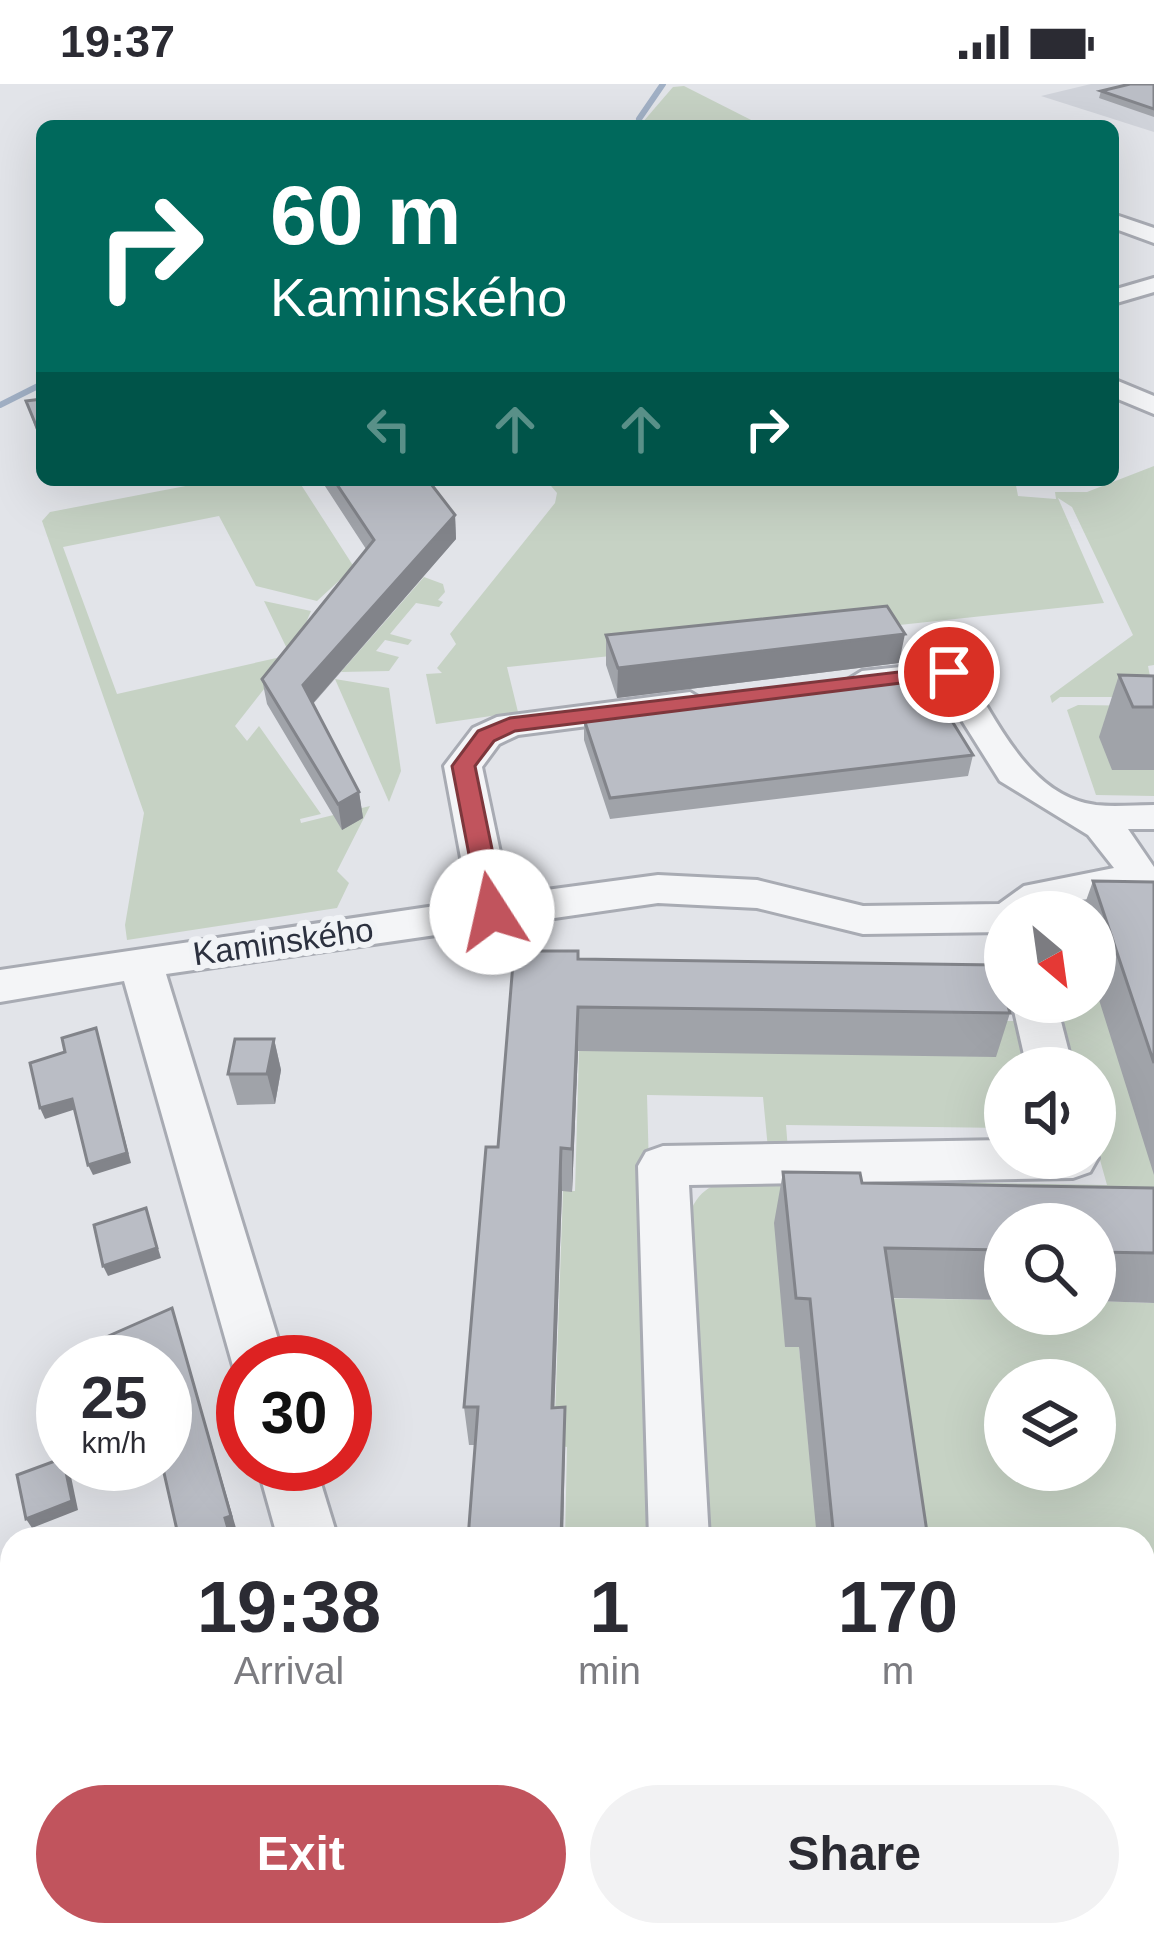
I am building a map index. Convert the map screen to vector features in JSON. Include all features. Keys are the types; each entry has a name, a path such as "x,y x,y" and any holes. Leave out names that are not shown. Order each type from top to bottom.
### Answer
{"street":[{"path":"1119,222 1154,236"},
{"path":"1119,295 1154,285"},
{"path":"1119,390 1154,406"},
{"path":"834,686 949,672 1019,779 1095,817 1120,840 1148,881 1051,891"},
{"path":"492,912 464,766 472,749 510,725 718,700"},
{"path":"1095,817 1154,817"},
{"name":"Kaminského","path":"0,986 492,912 706,887 757,894 863,920 984,918"},
{"path":"141,962 249,1335"},
{"path":"678,1527 663,1166 984,1160"},
{"path":"294,1491 304,1527"}],"shaded area":[{"path":"1091,84 1154,84 1154,132 1119,120 1041,96"}],"green space":[{"path":"684,86 751,120 645,120 673,87"},
{"path":"1154,466 1154,665 1148,666 1154,697 1060,697 1052,703 1050,696 1133,635 1072,507 1058,498 1104,603 507,667 518,712 436,724 426,674 442,673 437,668 456,644 450,634 555,503 557,493 551,486 1016,486 1018,496 1056,499 1055,492 1119,486 1119,480"},
{"path":"186,486 302,486 354,567 317,601 256,586 219,516 63,547 117,694 290,655 264,601 311,611 294,651 235,726 247,741 259,726 321,814 300,819 301,823 370,806 337,871 349,883 337,908 127,940 125,925 144,813 42,521 50,512"},
{"path":"424,577 443,584 445,592 438,600 443,602 439,607 416,603 390,634 412,640 408,645 385,640 376,651 399,657 389,671 341,672"},
{"path":"335,679 389,688 401,771 389,802"},
{"path":"1078,705 1154,706 1154,796 1096,795 1067,710"},
{"path":"1116,906 1154,906 1154,1239 1116,1229 1116,1203 984,1203 984,1236 788,1346 799,1347 817,1527 697,1527 690,1213 699,1197 719,1184 746,1179 1107,1185 1105,1179 1116,1179 1116,1047 1068,1047 1061,1023 1116,1023"},
{"path":"984,1021 1026,1023 1032,1047 984,1047 984,1128 786,1125 788,1150 768,1149 763,1097 647,1095 659,1527 565,1527 567,1447 554,1445 563,1191 575,1191 579,1051"},
{"path":"859,1298 984,1300 984,1335 1116,1335 1116,1302 1154,1303 1154,1527 903,1527"}],"building":[{"path":"1154,84 1154,109 1101,91"},
{"path":"36,400 36,425 26,401"},
{"path":"338,486 433,486 455,515 303,685 359,792 338,804 262,679 374,540"},
{"path":"887,606 905,634 618,668 606,635"},
{"path":"921,671 973,755 610,798 584,719 631,714 628,705"},
{"path":"1119,675 1154,676 1154,707 1133,707"},
{"path":"1093,881 1154,882 1154,1063 1116,950 1116,891 1096,891"},
{"path":"514,951 578,951 578,959 984,965 984,1013 578,1007 572,1149 561,1148 552,1408 565,1407 561,1527 469,1527 478,1407 464,1407 486,1147 498,1147"},
{"path":"96,1028 127,1153 88,1165 72,1099 40,1108 30,1063 65,1052 62,1038"},
{"path":"235,1039 274,1039 267,1074 228,1074"},
{"path":"783,1172 860,1173 862,1183 1154,1188 1154,1253 1116,1252 1116,1203 984,1203 984,1250 885,1248 926,1527 833,1527 810,1299 796,1298"},
{"path":"146,1208 157,1248 103,1266 94,1225"},
{"path":"172,1308 180,1335 111,1335"},
{"path":"192,1379 216,1463 216,1491 224,1491 231,1516 225,1518 228,1527 176,1527 168,1491 192,1491"},
{"path":"36,1468 36,1491 70,1491 72,1501 26,1519 17,1475"}],"waterway":[{"path":"639,119 663,84"},
{"path":"0,405 36,387"}],"route":[{"path":"492,912 464,766 472,749 486,736 510,725 949,672"}]}
